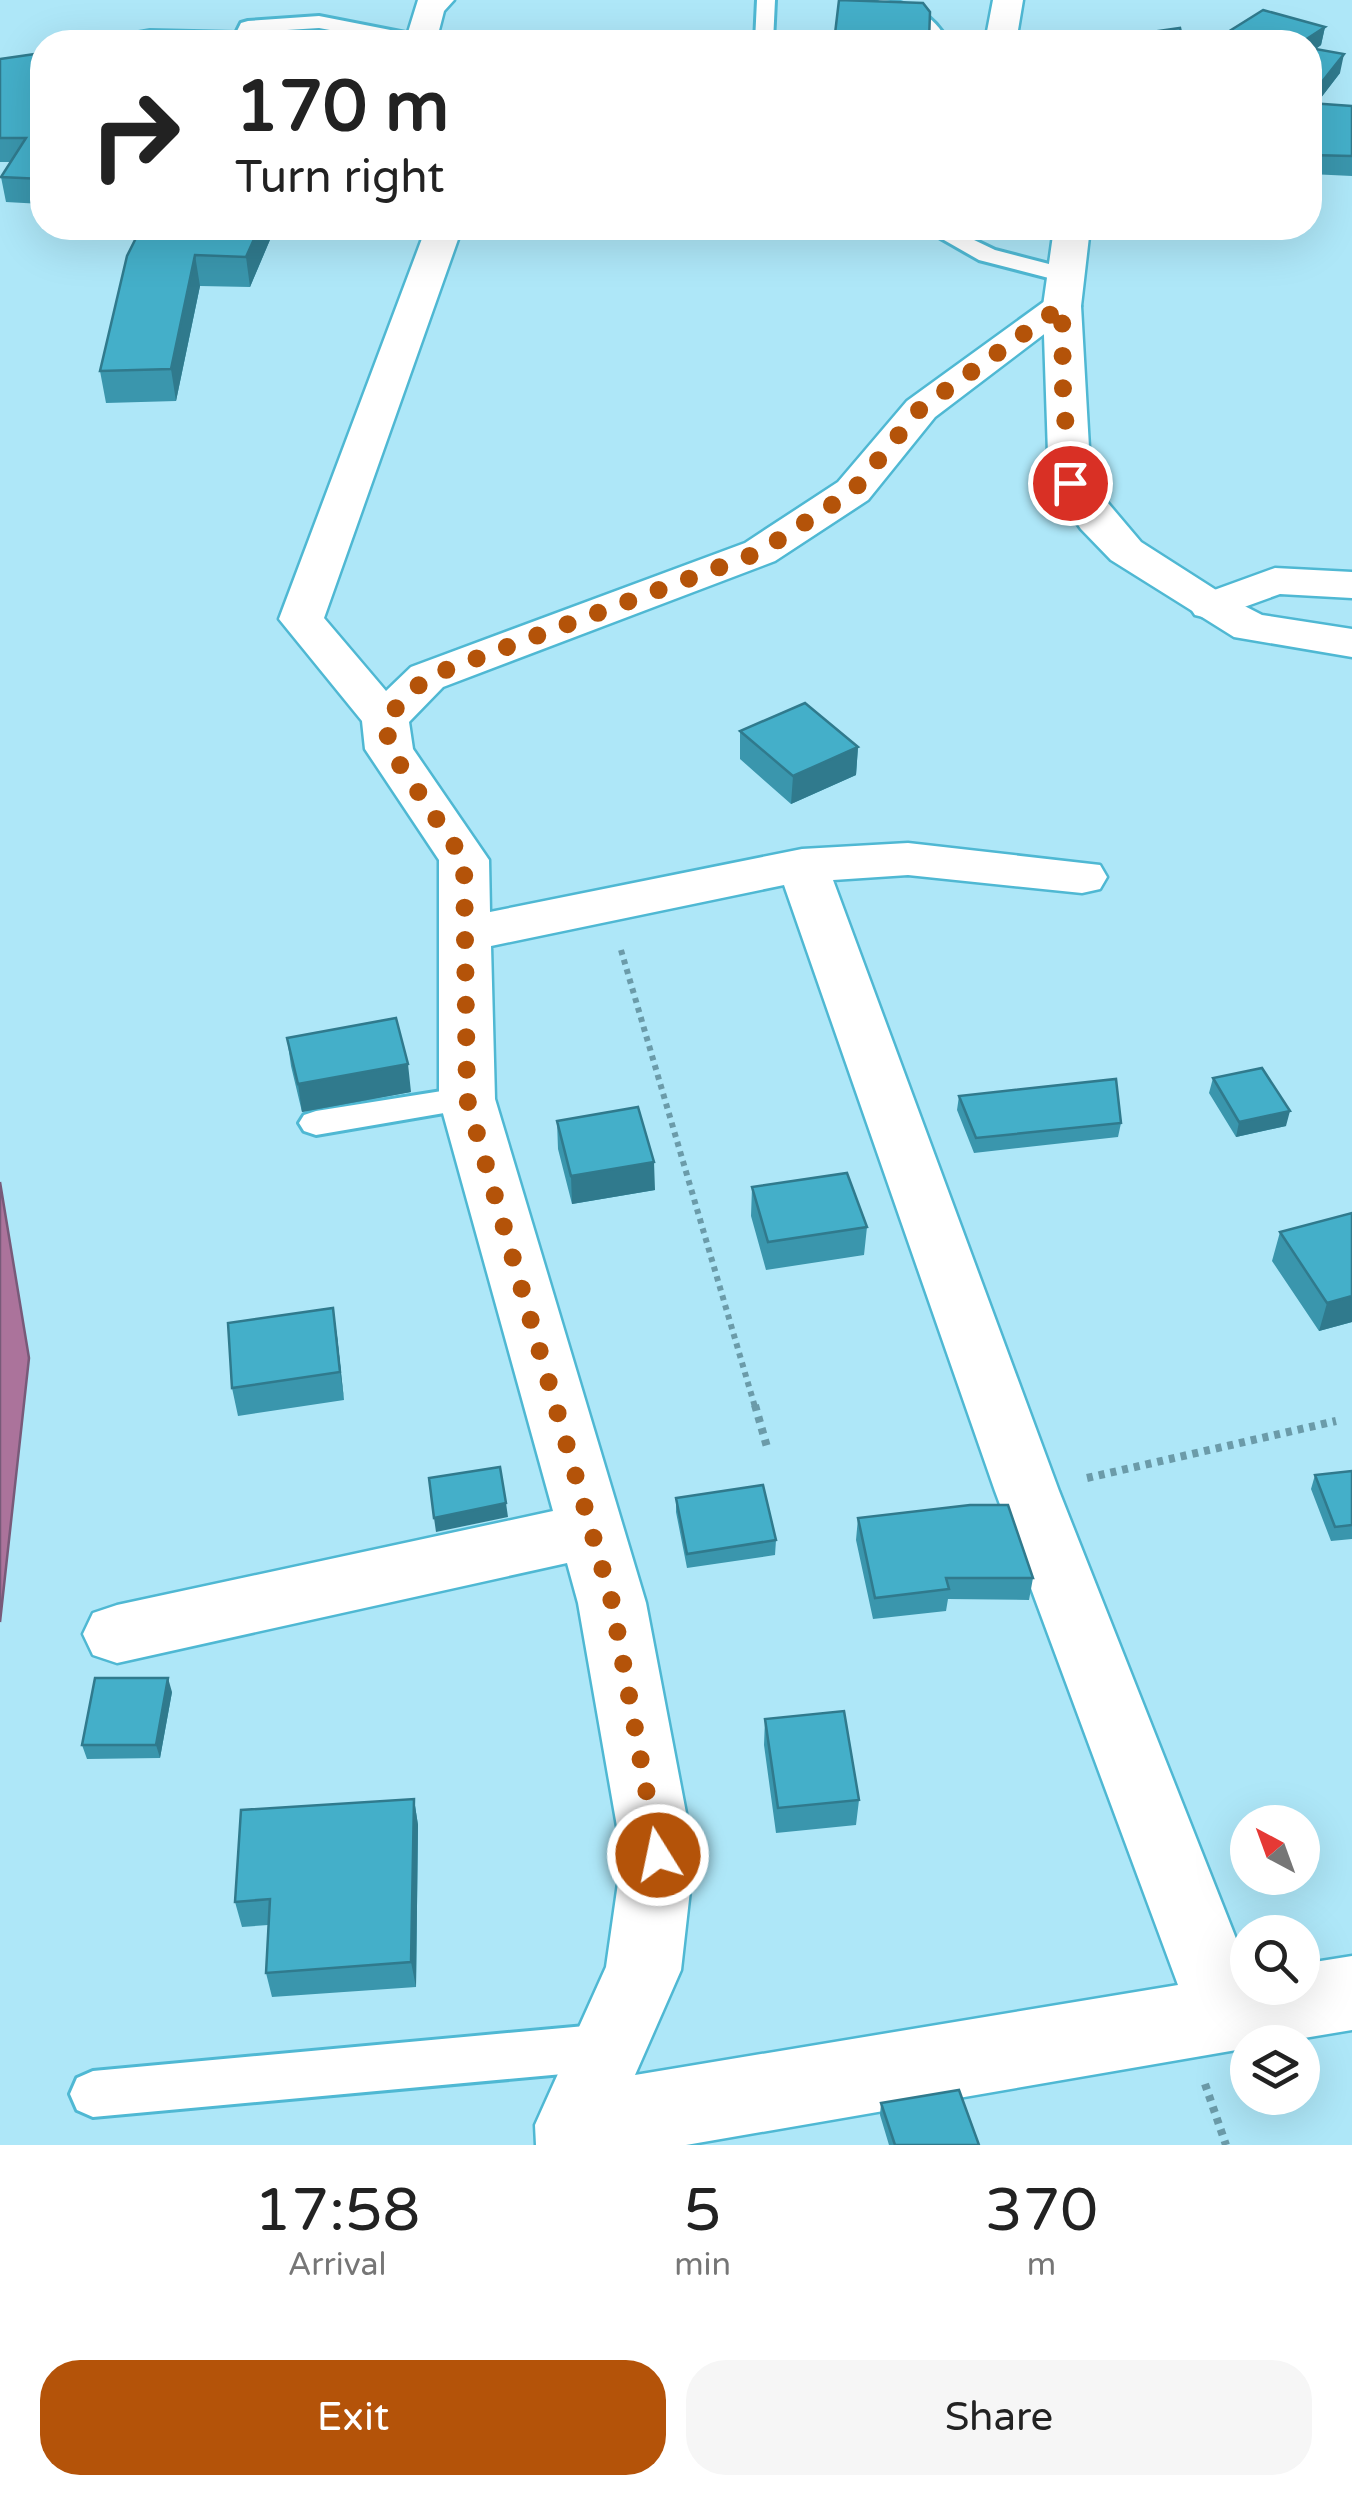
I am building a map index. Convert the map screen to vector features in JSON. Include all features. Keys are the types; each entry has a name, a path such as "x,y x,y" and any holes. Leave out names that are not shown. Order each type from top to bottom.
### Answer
{"street":[{"path":"423,30 428,7 440,0"},
{"path":"1003,30 1008,0"},
{"path":"440,240 301,619 385,719 390,750 464,860 467,1099 612,1602 658,1855 644,1970 606,2047 575,2135 1352,1993"},
{"path":"1071,240 1065,291 1063,390 1070,483 1096,520 1126,551 1211,606 1250,627 1352,643"},
{"path":"385,719 427,677 760,552 853,491 920,409 1065,291"},
{"path":"1211,606 1275,581 1352,586"},
{"path":"464,934 802,866 908,859 1082,877"},
{"path":"802,866 1028,1492 1227,2014"},
{"path":"117,1634 591,1530"}],"lane":[{"path":"765,30 766,0"},
{"path":"888,0 930,30"},
{"path":"247,30 320,22 360,30"},
{"path":"957,240 1065,291"},
{"path":"316,1123 467,1099"},
{"path":"93,2094 606,2047"}],"path":[{"path":"607,904 767,1448"},
{"path":"1028,1492 1336,1421"}],"shaded area":[{"path":"0,1182 29,1358 0,1622"}],"building":[{"path":"839,0 923,3 930,12 929,30 835,30"},
{"path":"1263,10 1325,27 1320,30 1231,30"},
{"path":"1322,50 1344,54 1322,82"},
{"path":"30,55 30,178 1,177 26,138 0,138 0,59"},
{"path":"1322,104 1352,106 1352,156 1322,155"},
{"path":"135,240 254,240 246,257 195,255 171,369 100,371 127,256"},
{"path":"805,703 858,747 793,776 740,731"},
{"path":"396,1018 408,1064 298,1084 287,1038"},
{"path":"1262,1068 1290,1111 1239,1122 1213,1078"},
{"path":"1116,1079 1121,1123 976,1138 959,1096"},
{"path":"638,1107 654,1162 571,1176 557,1121"},
{"path":"847,1173 867,1227 768,1242 752,1187"},
{"path":"1352,1213 1352,1296 1327,1303 1280,1232"},
{"path":"333,1308 340,1372 232,1388 228,1323"},
{"path":"500,1467 506,1503 434,1518 429,1478"},
{"path":"1352,1471 1352,1525 1335,1527 1315,1475"},
{"path":"763,1485 776,1540 687,1554 676,1498"},
{"path":"970,1505 1008,1505 1033,1578 946,1578 949,1589 875,1598 858,1518"},
{"path":"95,1678 168,1678 156,1745 82,1745"},
{"path":"844,1711 859,1800 778,1808 765,1719"},
{"path":"414,1799 411,1962 266,1973 270,1899 235,1902 241,1810"},
{"path":"959,2090 979,2145 895,2145 881,2103"}],"route":[{"path":"658,1855 612,1602 467,1099 464,860 390,750 385,719 427,677 760,552 853,491 920,409 1062,306 1070,483"}]}
